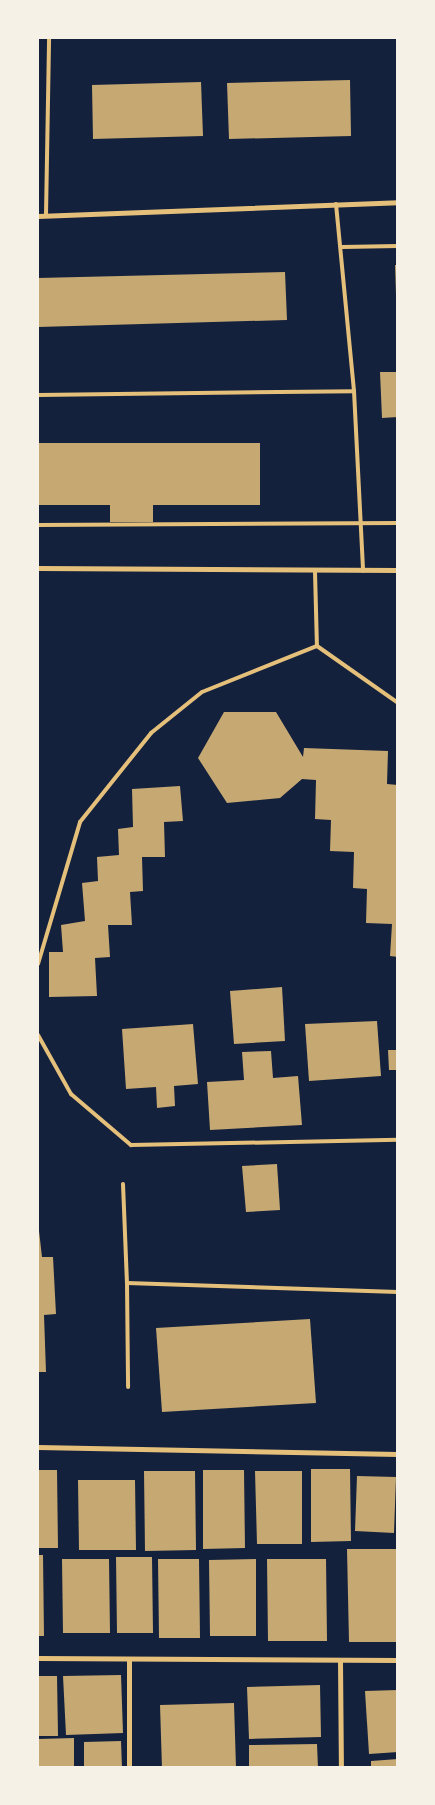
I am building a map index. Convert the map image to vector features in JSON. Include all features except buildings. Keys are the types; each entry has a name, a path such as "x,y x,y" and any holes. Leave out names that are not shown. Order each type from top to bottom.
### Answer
{"street":[{"path":"38,216 398,202"},
{"path":"38,568 315,572 398,570"},
{"path":"38,1447 398,1454"},
{"path":"38,1658 398,1660"},
{"path":"129,1660 129,1768"},
{"path":"340,1661 341,1768"}],"lane":[{"path":"46,215 49,38"},
{"path":"336,204 342,247 354,391 363,571"},
{"path":"342,247 398,246"},
{"path":"38,395 354,391"},
{"path":"38,525 398,523"},
{"path":"315,572 317,646"},
{"path":"317,646 398,703"},
{"path":"38,964 80,822 151,733 202,692 317,646"},
{"path":"38,1035 71,1094 130,1145 398,1140"},
{"path":"123,1184 127,1283 128,1387"},
{"path":"127,1283 398,1292"}]}
